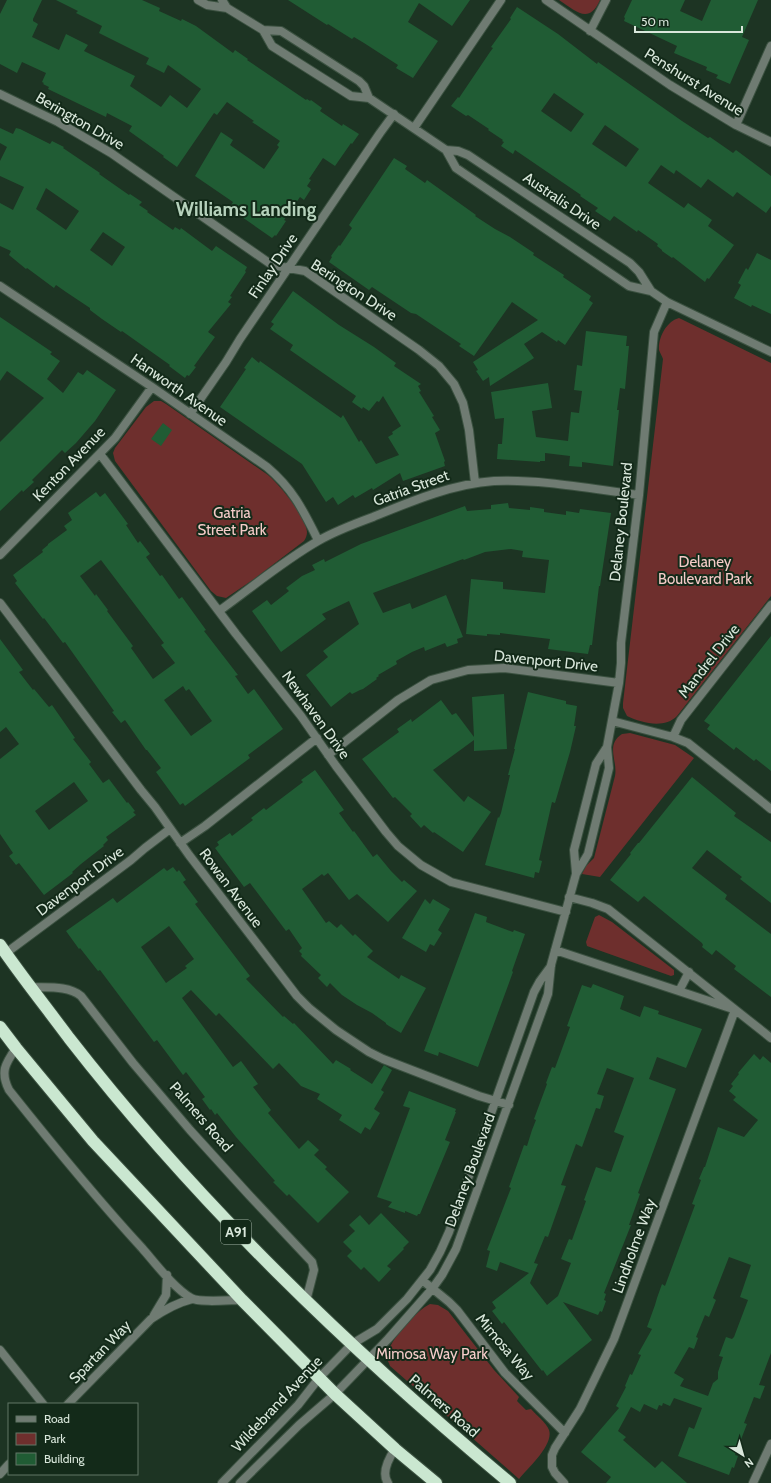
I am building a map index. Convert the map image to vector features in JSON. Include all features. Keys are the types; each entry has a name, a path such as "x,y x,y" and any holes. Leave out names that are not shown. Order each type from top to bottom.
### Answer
{"highway":[{"name":"Palmers Road","path":"3,949 30,987 101,1079 178,1169 237,1233 368,1360 445,1430 510,1483"},
{"path":"0,1027 93,1141 242,1300 335,1394 394,1449 436,1483"}],"street":[{"name":"Australis Drive","path":"198,0 207,5 227,8 263,30 281,31 359,80 364,86 369,98"},
{"name":"Australis Drive","path":"222,0 227,8"},
{"path":"414,128 501,0"},
{"name":"Penshurst Avenue","path":"546,0 670,85 736,124 771,142"},
{"path":"590,31 606,0"},
{"name":"Australis Drive","path":"263,30 272,46 351,96 369,98 394,114 446,150 456,168 629,286 651,291 667,302 771,352"},
{"path":"736,124 771,46"},
{"name":"Berington Drive","path":"0,94 58,122 111,153 272,265 305,272 428,357 448,375 459,394 466,414 475,483"},
{"name":"Finlay Drive","path":"190,414 394,114"},
{"name":"Australis Drive","path":"446,150 458,151 468,155 630,263 639,272 651,291"},
{"name":"Hanworth Avenue","path":"0,286 152,387 267,467 278,476 292,492 318,540"},
{"name":"Delaney Boulevard","path":"368,1360 432,1289 442,1275 456,1249 548,994 551,965 569,897 576,874 588,854 609,768 607,746 622,663 621,643 639,495 654,332 667,302"},
{"name":"Kenton Avenue","path":"0,555 100,454 126,424 152,387"},
{"name":"Newhaven Drive","path":"100,454 219,611 302,716 328,755 386,832 408,855 421,865 452,882 566,912"},
{"name":"Gatria Street","path":"219,611 318,540 424,497 460,486 493,481 517,481 639,495"},
{"name":"Rowan Avenue","path":"0,603 141,790 156,806 180,843 287,984 309,1008 322,1020 358,1045 395,1065 509,1104"},
{"name":"Mandrel Drive","path":"673,737 682,720 771,605"},
{"name":"Davenport Drive","path":"328,755 398,700 431,680 468,670 504,668 619,683"},
{"path":"612,721 673,737 688,743 771,809"},
{"path":"180,843 205,826 317,738"},
{"name":"Delaney Boulevard","path":"576,874 574,850 596,764 607,746"},
{"name":"Davenport Drive","path":"3,949 131,860 170,829"},
{"path":"569,897 608,909 771,1038"},
{"path":"555,950 735,1010"},
{"name":"Delaney Boulevard","path":"352,1344 377,1330 407,1299 433,1264 444,1244 534,992 551,965"},
{"path":"679,992 689,972"},
{"name":"Palmers Road","path":"30,987 72,990 81,996 133,1063 190,1130 312,1262 314,1270 306,1301"},
{"name":"Lindholme Way","path":"564,1483 555,1473 551,1461 555,1448 580,1409 614,1340 735,1010"},
{"path":"16,1048 7,1062 3,1074 4,1081 9,1090 79,1177 178,1288 192,1299 242,1300"},
{"name":"Spartan Way","path":"151,1319 166,1295 167,1275"},
{"name":"Mimosa Way","path":"422,1280 457,1310 505,1372 565,1433"},
{"name":"Spartan Way","path":"69,1403 151,1319 166,1308 192,1299"},
{"name":"Wildebrand Avenue","path":"222,1483 298,1405 319,1378 352,1344"},
{"path":"0,1350 43,1403"},
{"name":"Wildebrand Avenue","path":"240,1483 270,1453 335,1394 368,1360"},
{"path":"261,1444 270,1453"},
{"path":"754,1483 771,1444"},
{"path":"388,1483 385,1479 387,1461 394,1449"},
{"path":"0,1474 8,1465"}],"green space":[{"path":"559,0 600,0 596,8 591,12 582,14"},
{"name":"Delaney Boulevard Park","path":"679,318 771,363 771,596 677,716 666,722 653,724 639,721 627,716 623,708 623,703 663,359 659,350 659,345 664,330 671,322"},
{"name":"Gatria Street Park","path":"154,401 161,401 166,404 268,475 292,502 306,526 307,533 304,541 226,598 217,596 211,591 115,461 113,453 115,448 146,407"},
{"path":"630,733 675,745 694,758 600,877 582,874 586,866 594,858 615,776 613,754 614,743 622,734"},
{"path":"599,915 612,922 674,970 674,975 671,976 587,946 586,942 595,917"},
{"name":"Mimosa Way Park","path":"430,1304 438,1305 448,1311 494,1370 519,1397 517,1401 526,1410 531,1409 548,1427 550,1436 548,1442 534,1463 519,1479 390,1366 387,1357 392,1343 411,1319 424,1307"}],"building":[{"path":"7,0 42,0 33,19 33,21 38,24 32,37 59,50 66,34 88,45 84,51 135,76 130,86 161,107 170,95 187,108 201,89 168,65 164,73 146,64 149,58 99,33 102,26 76,13 78,11 56,0 142,0 160,8 159,11 181,21 182,19 196,26 233,53 235,50 248,59 247,60 306,100 311,100 322,108 320,111 342,126 343,124 359,134 335,166 323,158 309,179 311,180 307,186 311,189 304,200 300,197 284,220 286,221 276,236 275,235 272,238 229,208 233,202 195,176 221,132 233,140 230,145 264,169 279,147 277,145 280,141 252,122 254,121 227,102 217,115 214,113 177,167 129,131 132,126 107,113 106,117 48,89 49,87 42,82 46,73 22,62 17,73 0,64 0,14"},
{"path":"288,0 470,0 452,26 419,3 408,22 438,41 413,78 396,68 398,65 364,43 354,37 352,39 328,24 327,25"},
{"path":"632,0 685,0 680,11 702,21 711,0 758,0 742,37 749,40 730,84 716,78 718,75 706,70 707,67 674,53 677,46 624,21 624,17"},
{"path":"517,7 558,34 597,64 598,62 682,121 708,138 710,137 733,153 736,150 771,176 771,206 766,213 737,192 733,197 708,179 701,188 676,170 674,174 661,165 648,183 684,208 688,203 712,220 708,226 734,245 709,279 707,278 705,282 673,257 672,258 662,251 657,246 658,244 638,230 637,232 614,216 610,221 595,211 598,208 580,196 581,195 515,150 513,154 501,146 504,142 502,141 503,140 468,115 466,116 451,106 458,97 459,98 493,48 491,47 511,19 510,18","holes":["554,93 584,114 571,132 541,111","605,125 639,149 626,167 592,144"]},
{"path":"0,128 13,134 16,128 50,144 52,141 64,147 63,148 100,173 99,174 129,195 130,194 142,202 139,205 173,230 175,227 180,230 181,228 212,251 216,246 247,267 246,272 230,296 232,297 228,302 231,304 208,332 215,337 194,366 196,367 189,376 187,375 185,378 169,366 170,365 122,331 121,332 102,319 90,310 90,308 56,285 54,288 27,268 26,269 9,255 11,251 0,246 0,203 13,210 24,187 0,176 0,161 7,147 0,143","holes":["46,188 79,211 66,230 36,209","103,232 125,247 112,266 90,250"]},
{"path":"394,158 407,166 405,169 425,183 427,180 476,215 475,216 534,253 533,255 564,275 563,277 591,296 589,300 593,303 565,345 558,340 557,342 542,332 524,344 534,358 490,386 489,377 483,381 476,371 478,370 473,362 538,320 512,302 474,356 459,346 461,344 416,314 411,313 372,287 369,290 329,262 332,257 331,256 352,228 349,225"},
{"path":"757,253 771,260 771,314 752,305 751,307 734,298 741,285 738,283 746,268 748,270"},
{"path":"293,291 339,325 374,347 396,363 394,366 421,384 418,386 421,391 419,392 434,416 432,417 440,430 435,433 445,461 445,466 403,481 400,473 373,490 372,488 355,498 353,495 338,505 333,497 326,502 302,464 220,407 246,369 244,368 252,357 259,363 260,361 341,418 343,415 359,442 361,440 376,464 399,455 388,437 393,434 392,432 401,426 383,396 369,411 363,407 362,409 352,402 356,396 290,350 293,345 270,329 274,324 271,322"},
{"path":"0,317 52,352 50,354 60,361 47,379 63,393 78,372 83,375 87,370 116,390 95,421 76,443 65,453 62,450 32,480 34,482 23,492 22,490 0,511 0,442 44,398 7,371 0,381"},
{"path":"586,331 627,336 626,346 629,346 625,389 620,388 617,410 619,410 613,466 582,462 582,467 569,466 570,456 545,453 545,461 540,462 497,459 498,444 502,444 504,418 495,419 491,392 548,383 552,408 532,411 536,437 568,441 571,412 579,413 582,391 574,390 577,365 582,366"},
{"path":"163,423 172,430 161,446 151,439"},
{"path":"96,492 100,497 105,493 128,524 126,525 138,543 140,541 150,554 146,557 160,576 162,575 179,599 182,597 206,630 204,631 238,675 235,676 248,694 254,689 283,729 248,755 250,758 185,806 183,803 180,805 156,772 161,768 125,720 121,723 112,712 114,711 65,642 63,643 15,583 17,581 13,575 43,552 42,550 48,544 67,530 64,526 72,520 68,513","holes":["101,560 164,643 161,645 175,663 153,679 131,648 133,646 107,611 108,610 80,576","183,686 186,691 189,689 212,721 191,736 164,700"]},
{"path":"508,503 509,508 530,510 530,507 544,509 544,512 566,515 566,511 579,513 580,509 611,513 599,586 592,645 590,645 588,654 548,649 550,639 500,633 500,635 487,634 487,636 466,634 471,579 503,582 503,589 545,593 549,560 522,557 523,551 511,549 485,552 464,560 463,559 373,593 383,613 410,603 412,609 446,595 463,637 457,639 458,643 447,647 445,643 425,651 424,647 412,652 396,661 397,664 378,675 379,676 376,678 377,679 363,689 352,694 350,692 331,707 306,675 328,657 323,651 359,624 349,601 322,614 326,619 281,652 252,611 267,600 271,605 289,591 286,588 302,576 315,570 312,565 324,559 325,562 361,544 465,506 467,511 491,509 491,505"},
{"path":"771,636 771,771 756,759 754,761 736,747 734,750 707,729 710,725 704,721"},
{"path":"0,639 23,670 19,672 33,690 34,689 49,707 52,705 75,738 73,739 91,762 89,764 103,783 109,779 135,811 133,812 136,815 106,837 108,840 103,845 104,846 81,864 72,872 73,873 44,895 19,863 16,865 9,856 13,853 0,834 0,759 19,744 6,727 0,732","holes":["74,782 88,801 49,830 35,811"]},
{"path":"528,692 566,701 566,704 577,706 574,726 576,726 570,752 555,803 552,802 539,860 542,861 539,873 535,872 534,878 485,865 498,817 499,818 501,813 510,775 508,775"},
{"path":"504,694 507,749 474,751 474,740 433,770 464,802 468,796 491,812 463,852 434,832 433,833 424,825 421,828 410,816 412,814 395,797 393,798 362,759 399,732 397,729 411,719 412,722 441,700 452,715 456,713 474,737 472,697"},
{"path":"315,770 344,810 339,813 373,857 377,854 402,882 404,880 417,891 388,922 357,894 349,900 328,873 324,876 322,874 302,889 326,923 329,921 337,928 341,924 353,936 355,934 373,951 367,957 399,979 401,975 426,988 401,1033 342,995 330,983 327,987 318,978 321,975 301,956 302,954 299,951 302,948 289,929 286,931 250,883 244,887 215,848 219,845 217,842 230,833 232,836 253,820 251,818 264,808 266,810 303,782 301,780"},
{"path":"692,777 736,813 734,816 771,842 771,903 740,879 742,877 707,850 692,868 727,895 725,899 771,934 771,997 734,969 736,966 716,950 712,955 702,947 702,943 644,896 638,902 610,880"},
{"path":"173,867 177,872 179,870 186,880 183,882 198,902 195,904 250,976 246,979 283,1017 284,1016 293,1024 294,1023 333,1064 336,1060 372,1084 384,1065 392,1070 381,1090 384,1092 374,1109 380,1113 370,1130 365,1127 361,1134 339,1120 342,1115 317,1099 320,1094 301,1086 279,1063 273,1069 219,1013 216,1016 191,990 182,998 233,1067 241,1061 258,1084 253,1087 271,1110 268,1113 299,1149 308,1140 319,1150 314,1155 327,1167 325,1169 349,1192 318,1223 289,1194 287,1196 273,1182 275,1181 217,1113 215,1115 211,1109 210,1110 202,1099 205,1097 186,1072 183,1075 157,1040 154,1042 100,970 98,971 66,931 113,898 117,903 164,868 167,871","holes":["169,926 194,959 185,966 187,968 166,983 141,947"]},
{"path":"425,899 430,904 433,899 450,909 438,930 442,933 434,946 430,944 426,952 402,938"},
{"path":"475,913 487,917 486,922 513,932 514,930 525,934 512,971 513,972 478,1067 439,1052 438,1056 424,1051"},
{"path":"593,984 624,996 620,1009 640,1017 644,1006 659,1011 658,1014 702,1029 686,1068 657,1057 649,1079 676,1089 638,1193 640,1194 629,1225 631,1225 604,1293 606,1294 604,1300 606,1301 602,1312 600,1311 598,1315 563,1302 592,1340 547,1376 504,1322 502,1324 492,1311 496,1308 492,1302 529,1273 500,1262 497,1271 486,1267 490,1251 487,1250 511,1188 509,1187 524,1145 527,1146 536,1120 534,1119 547,1084 546,1083 552,1067 555,1068 570,1027 567,1026 582,985 591,988","holes":["607,1068 634,1078 614,1132 624,1136 611,1172 596,1167 572,1240 569,1239 561,1259 571,1263 558,1296 547,1305 530,1283 538,1264 534,1263 545,1236 548,1237 566,1186 561,1185 576,1144 582,1147 596,1108 600,1109 604,1096 597,1094"]},
{"path":"754,1054 760,1060 763,1056 771,1063 771,1353 759,1385 765,1386 760,1399 754,1397 744,1423 747,1424 735,1455 738,1456 734,1468 732,1467 729,1475 678,1456 689,1427 694,1429 702,1408 674,1398 670,1406 663,1403 662,1406 659,1405 657,1410 644,1404 640,1412 631,1407 618,1431 626,1437 623,1440 655,1468 662,1461 687,1483 606,1483 611,1477 581,1452 619,1408 616,1406 626,1387 625,1386 630,1374 632,1375 641,1355 638,1354 652,1329 647,1327 662,1284 665,1286 695,1205 692,1204 701,1180 699,1179 705,1167 718,1127 744,1137 758,1120 733,1100 736,1097 729,1091 733,1086 731,1084 739,1074 738,1073","holes":["729,1257 751,1265 740,1297 748,1300 734,1337 732,1339 726,1337 719,1356 723,1357 718,1372 718,1379 713,1383 708,1396 680,1386 684,1379 674,1373 689,1347 694,1349 698,1338 696,1337 705,1315 709,1317 716,1300 713,1298"]},
{"path":"409,1091 456,1109 445,1140 450,1142 420,1214 417,1216 405,1211 405,1213 388,1207 392,1202 377,1197 410,1108 403,1106"},
{"path":"381,1213 409,1242 387,1266 391,1269 379,1282 364,1267 361,1270 347,1256 352,1251 343,1242 355,1231 349,1225 360,1215 369,1225"}],"district":[{"name":"Williams Landing","path":"246,209"}]}
